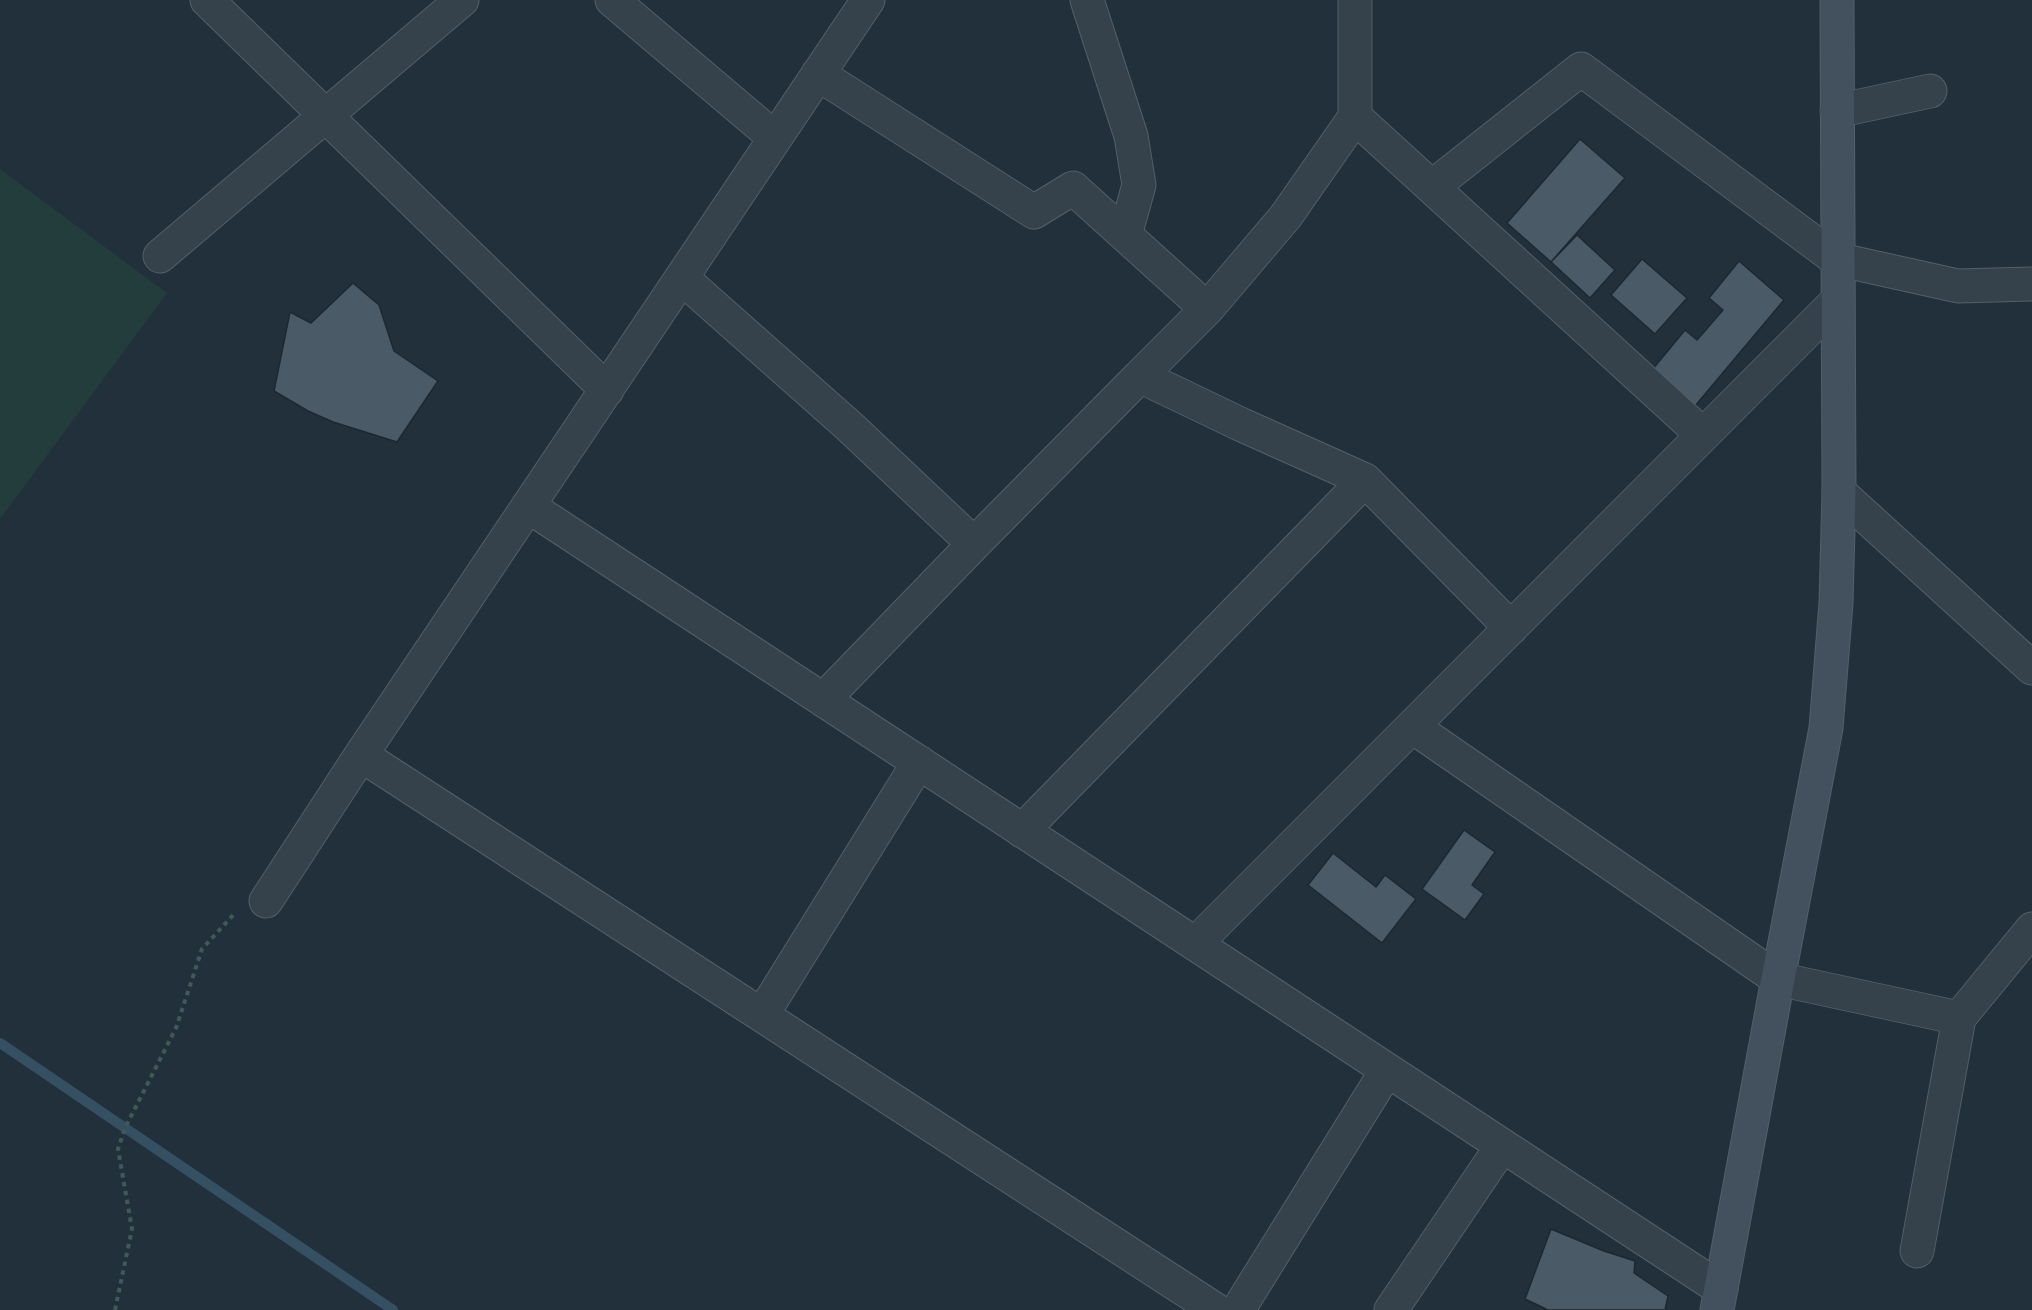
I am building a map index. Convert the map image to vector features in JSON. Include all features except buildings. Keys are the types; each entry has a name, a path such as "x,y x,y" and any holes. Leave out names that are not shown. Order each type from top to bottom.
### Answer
{"main road":[{"path":"1719,1300 1826,729 1836,603 1839,492 1836,259 1837,0"}],"street":[{"path":"207,0 607,390"},
{"path":"160,256 462,0"},
{"path":"612,0 776,138"},
{"path":"266,901 361,755 868,0"},
{"path":"1087,0 1131,136 1138,175 1139,185 1125,235"},
{"path":"823,700 1207,309 1286,216 1355,117 1355,0"},
{"path":"1432,187 1581,69 1836,259 1958,286 2032,284"},
{"path":"818,75 1034,212 1072,188 1207,309"},
{"path":"1837,111 1930,91"},
{"path":"1355,117 1703,435"},
{"path":"682,278 849,427 974,544"},
{"path":"1195,944 1837,301"},
{"path":"1140,376 1365,480 1511,628"},
{"path":"1022,831 1365,480"},
{"path":"1839,492 2032,668"},
{"path":"528,506 1502,1146 1719,1300"},
{"path":"1413,727 1778,979 1959,1018"},
{"path":"361,755 762,1015 1240,1307 1387,1070"},
{"path":"762,1015 919,762"},
{"path":"1917,1251 1959,1018 2032,929"},
{"path":"1390,1310 1502,1146"}],"path":[{"path":"115,1310 132,1229 118,1149 125,1128 176,1028 202,949 234,914 266,901"}],"green space":[{"path":"0,169 167,293 0,519"}],"waterway":[{"path":"0,1043 393,1310"}]}
